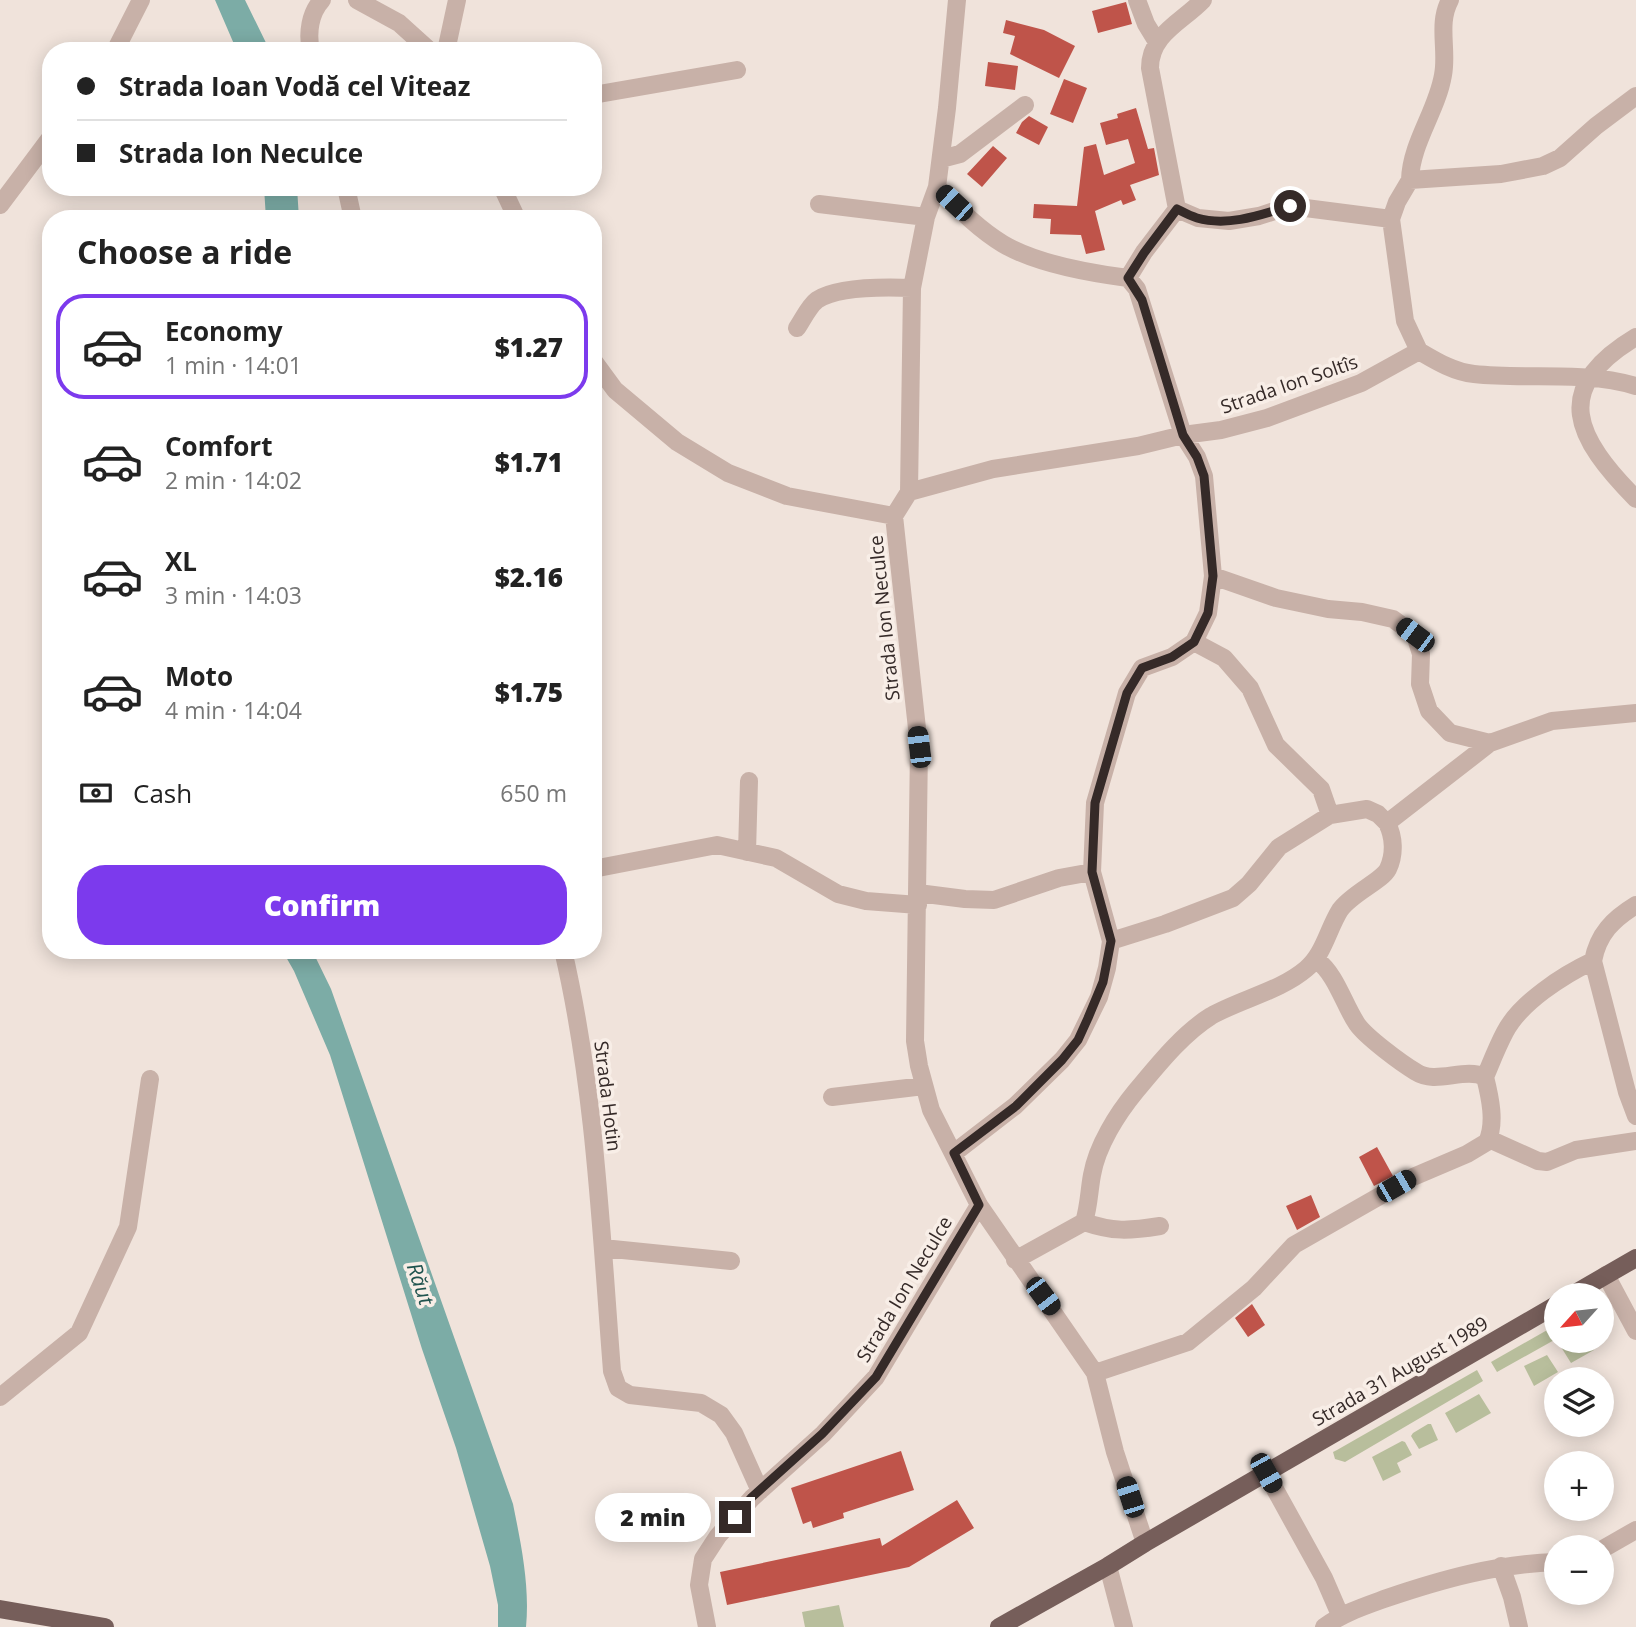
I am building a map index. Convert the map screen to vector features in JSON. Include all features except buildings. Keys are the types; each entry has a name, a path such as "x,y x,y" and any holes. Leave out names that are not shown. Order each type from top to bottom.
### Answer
{"main road":[{"path":"1592,1283 1636,1258"},
{"name":"Strada 31 August 1989","path":"999,1627 1544,1312"},
{"path":"0,1609 105,1627"}],"street":[{"path":"120,42 141,0"},
{"path":"309,42 312,11 322,0"},
{"path":"357,0 399,23 420,42"},
{"path":"448,42 457,0"},
{"path":"909,492 912,288 926,217 937,187 957,0"},
{"path":"1137,0 1146,24 1157,42"},
{"path":"1128,278 1177,209 1150,68 1150,55 1157,42 1203,0"},
{"path":"1450,0 1442,26 1445,59 1443,78 1413,156 1410,180 1391,219 1405,321 1419,351 1438,363 1472,374 1588,377 1613,379 1636,386"},
{"path":"602,93 737,70"},
{"path":"1410,180 1501,174 1543,166 1567,152 1636,96"},
{"path":"940,159 960,153 1025,106"},
{"path":"0,205 42,149"},
{"path":"937,187 1004,245 1082,272 1128,278"},
{"path":"819,204 926,217"},
{"path":"1177,209 1198,218 1229,221 1259,216 1290,206 1391,219"},
{"path":"954,1153 1016,1106 1062,1060 1078,1040 1099,997 1111,941 1092,872 1095,803 1127,693 1142,668 1172,657 1194,642 1208,613 1213,576 1204,476 1197,457 1183,435 1142,300 1128,278"},
{"path":"797,328 814,302 839,292 912,288"},
{"path":"1636,337 1614,351 1588,377 1582,389 1579,408 1587,433 1600,459 1636,499"},
{"name":"Strada Ion Soltîs","path":"909,492 993,469 1138,446 1268,418 1361,383 1419,351"},
{"path":"602,372 615,390 677,442 727,473 787,496 894,516"},
{"name":"Strada Ion Neculce","path":"707,1627 699,1585 703,1559 718,1536 760,1491 822,1434 876,1377 979,1205 931,1110 915,1041 919,747 894,516 909,492"},
{"path":"1213,576 1276,598 1393,619 1415,635 1421,654 1420,684 1429,712 1450,733 1490,743"},
{"path":"1194,642 1224,658 1250,688 1276,745 1321,789 1330,815"},
{"path":"1387,823 1490,743 1552,721 1636,713"},
{"path":"747,852 749,781"},
{"path":"1016,1260 1084,1222 1090,1204 1092,1175 1103,1142 1133,1094 1163,1061 1209,1017 1304,972 1317,960 1341,910 1354,894 1387,871 1393,851 1391,832 1378,814 1367,809 1330,815 1279,847 1249,884 1233,898 1111,941"},
{"path":"602,867 717,845 776,858 838,894 866,901 994,900 1059,878 1092,872"},
{"path":"1636,905 1611,922 1602,933 1593,961 1627,1092 1636,1116"},
{"name":"Strada Hotin","path":"565,959 575,1000 595,1155 612,1371 618,1388 630,1395 701,1403 721,1415 734,1433 760,1491"},
{"path":"1317,960 1326,967 1358,1026 1418,1074 1441,1077 1472,1074 1485,1077"},
{"path":"1095,1373 1188,1342 1254,1288 1294,1245 1413,1177 1483,1146 1489,1139 1491,1112 1485,1077 1505,1032 1514,1018 1553,985 1575,969 1593,961"},
{"path":"0,1396 79,1333 128,1227 150,1079"},
{"path":"831,1097 924,1086"},
{"path":"1489,1139 1538,1161 1547,1162 1576,1150 1636,1141"},
{"path":"979,1205 1095,1373 1115,1452 1144,1543"},
{"path":"1084,1222 1108,1230 1131,1231 1160,1226"},
{"path":"603,1248 731,1261"},
{"path":"1606,1275 1636,1331"},
{"path":"1266,1473 1345,1619"},
{"path":"1614,1543 1636,1530"},
{"path":"1324,1627 1440,1580 1501,1566 1544,1563"},
{"path":"1108,1566 1124,1627"},
{"path":"1501,1566 1520,1626"}],"green space":[{"path":"1544,1332 1544,1346 1497,1372 1491,1362"},
{"path":"1565,1353 1589,1353 1571,1363"},
{"path":"1547,1355 1555,1367 1544,1367 1544,1380 1534,1386 1524,1366"},
{"path":"1477,1370 1483,1381 1345,1462 1335,1459 1333,1452"},
{"path":"1479,1394 1491,1413 1456,1433 1445,1413"},
{"path":"1431,1424 1438,1440 1419,1449 1411,1436"},
{"path":"1402,1441 1412,1455 1397,1463 1401,1472 1383,1481 1372,1457"},
{"path":"839,1605 844,1627 805,1627 802,1612"}],"water":[{"path":"215,0 245,0 266,42 233,42"},
{"path":"265,196 298,196 298,210 265,210"},
{"name":"Răut","path":"287,959 316,959 331,989 513,1504 526,1581 526,1627 498,1627 498,1605 490,1566 456,1448 422,1349 330,1055"}],"route":[{"path":"735,1517 752,1497 822,1434 876,1377 979,1205 954,1153 1016,1106 1062,1060 1078,1040 1099,997 1111,941 1092,872 1095,803 1127,693 1142,668 1172,657 1194,642 1208,613 1213,576 1204,476 1197,457 1183,435 1142,300 1128,278 1177,209 1198,218 1229,221 1259,216 1290,206"}]}
